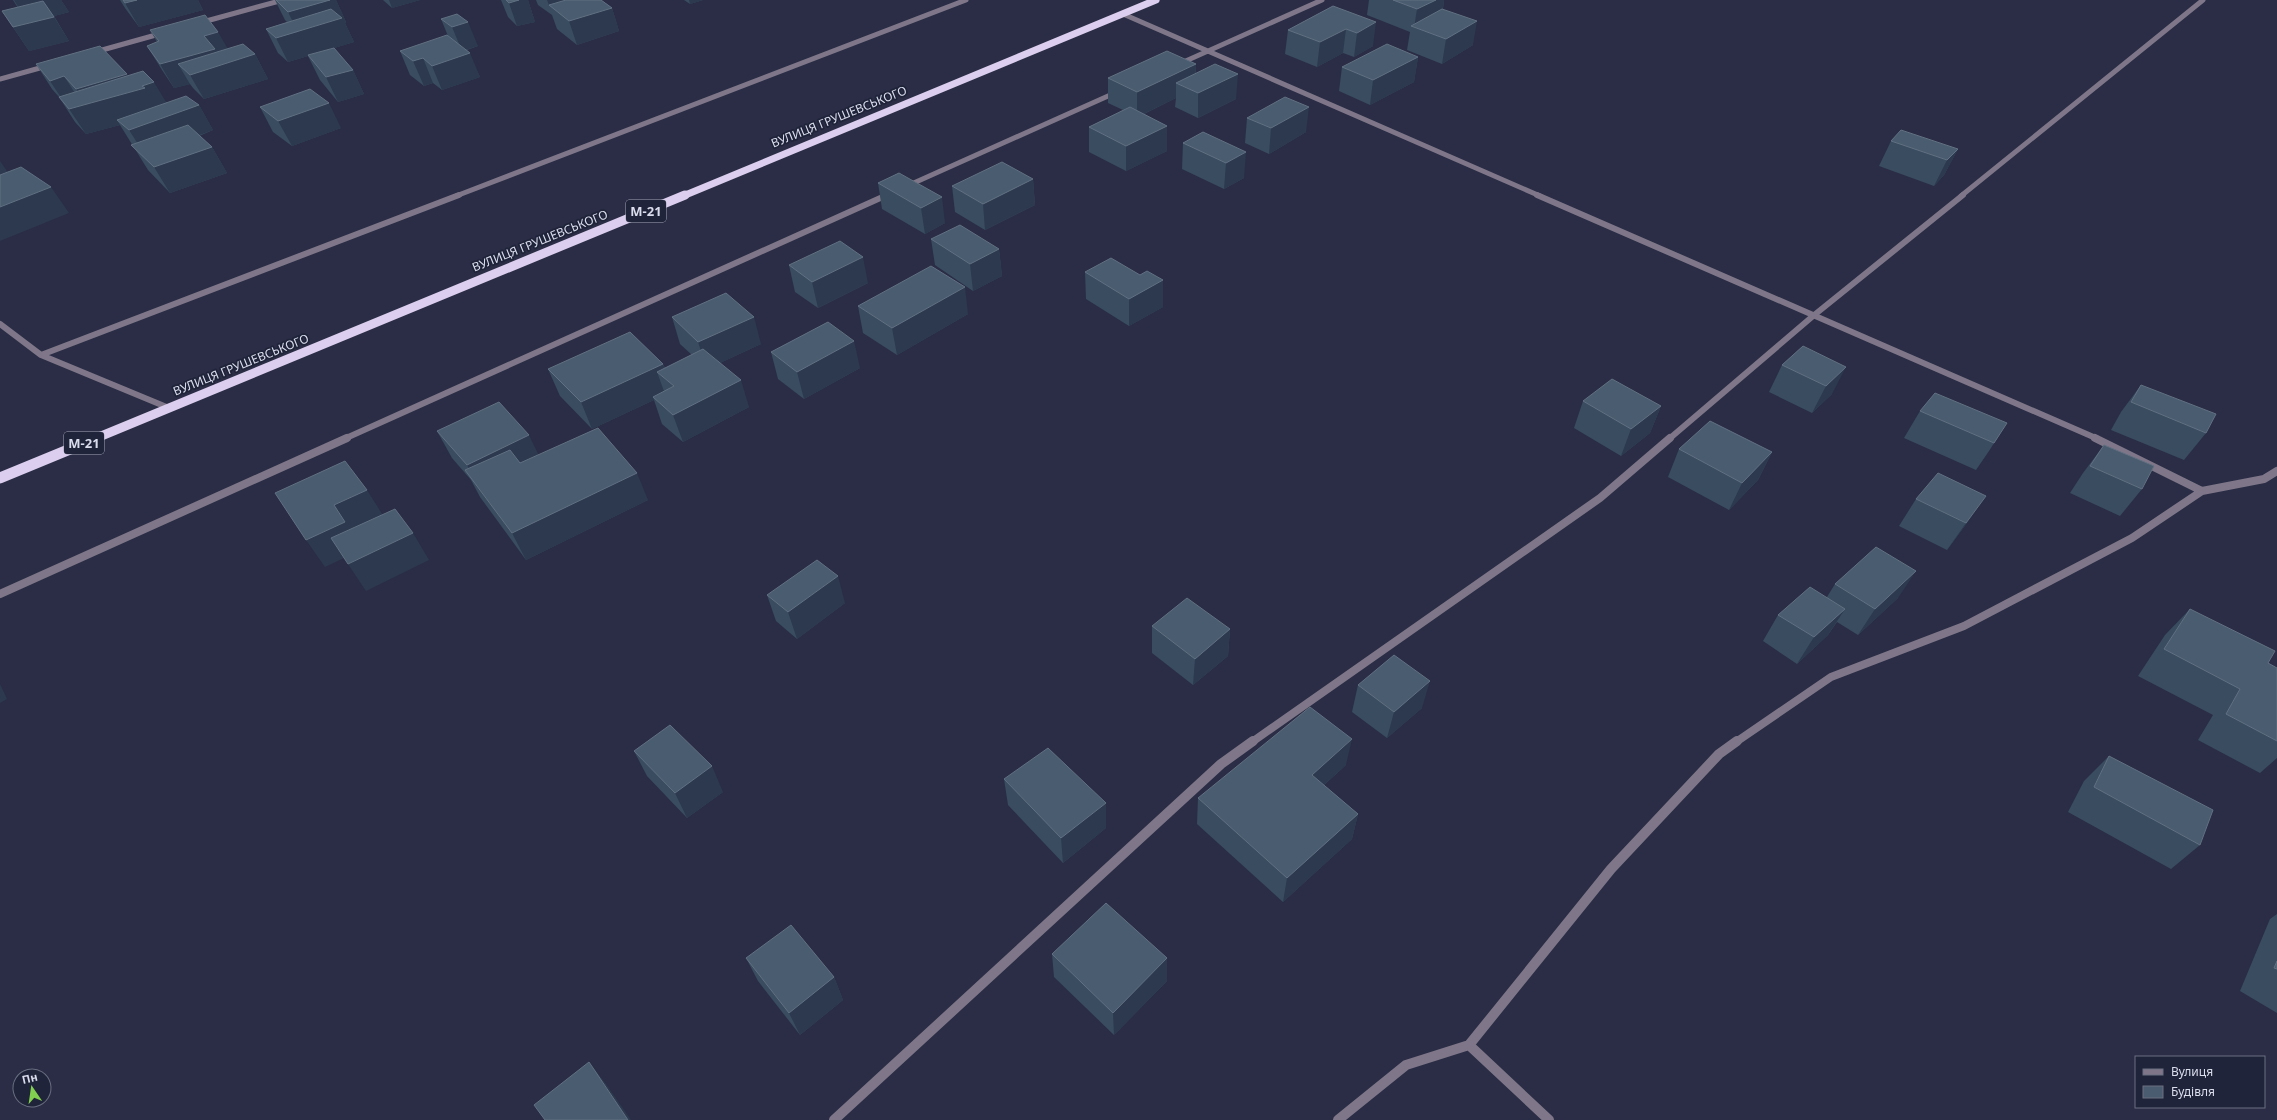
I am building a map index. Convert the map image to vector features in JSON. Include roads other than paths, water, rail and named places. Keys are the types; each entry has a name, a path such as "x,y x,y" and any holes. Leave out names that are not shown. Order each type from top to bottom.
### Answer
{"highway":[{"name":"ВУЛИЦЯ ГРУШЕВСЬКОГО","path":"0,478 1156,0"}],"street":[{"path":"191,26 283,0"},
{"path":"41,355 966,0"},
{"path":"1172,67 1322,0"},
{"path":"834,1120 1221,764 1600,498 1814,316 2203,0"},
{"path":"1123,14 2102,441 2202,491"},
{"path":"92,53 168,32"},
{"path":"0,79 54,64"},
{"path":"902,188 1121,90"},
{"path":"0,594 895,191"},
{"path":"0,324 41,355 169,408"},
{"path":"1338,1120 1406,1064 1469,1045 1611,869 1719,754 1832,677 1964,626 2132,538 2202,491 2264,479 2277,471"},
{"path":"1469,1045 1549,1120"}]}
